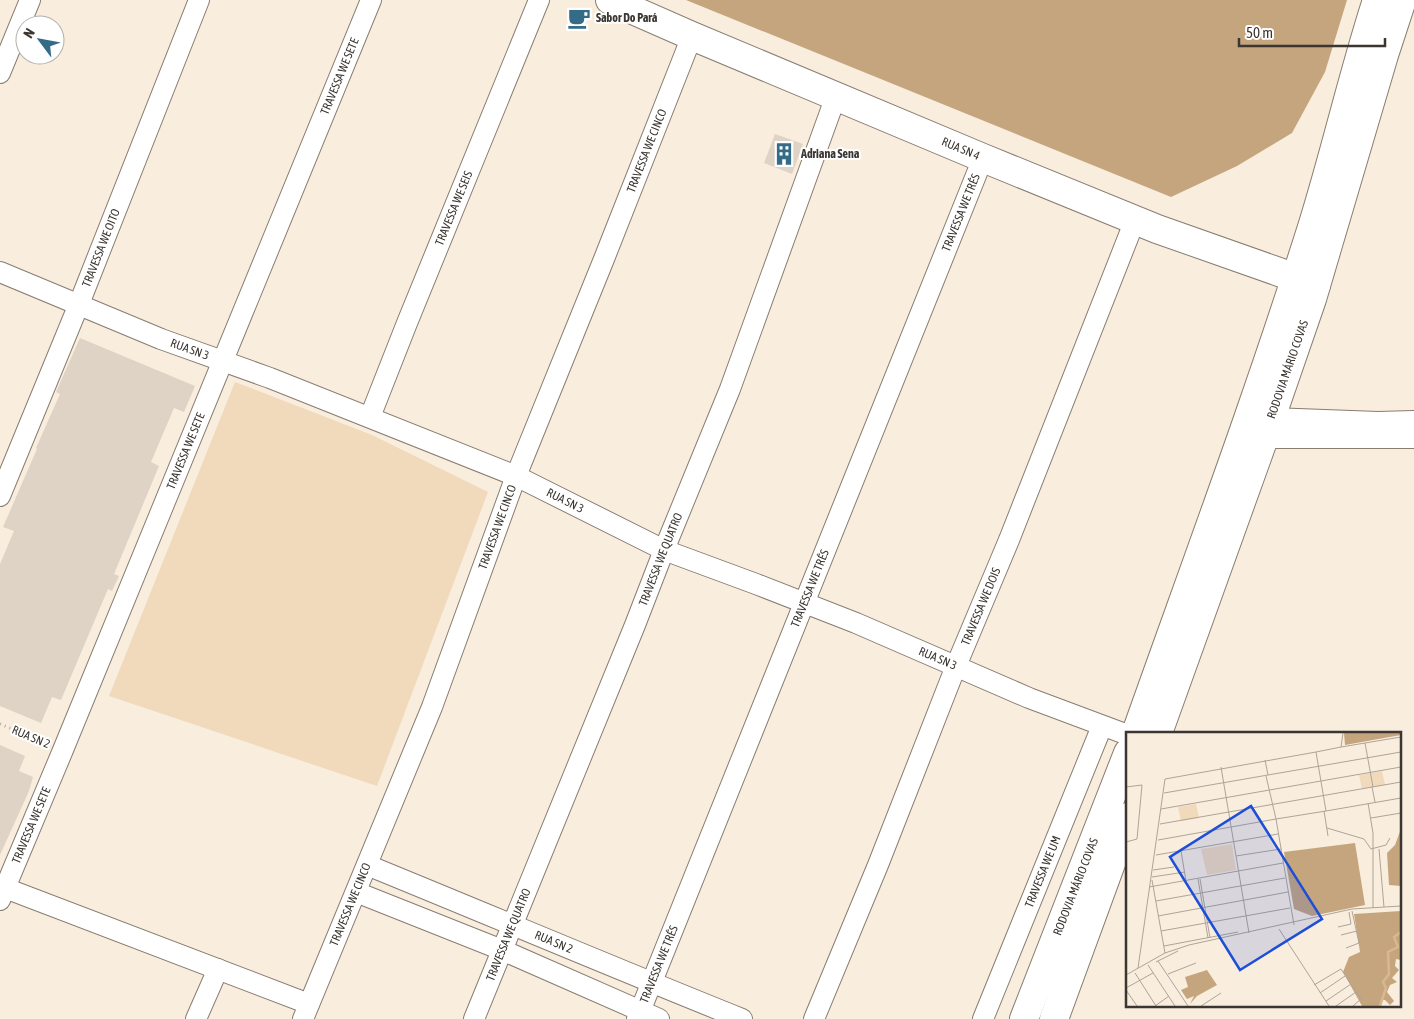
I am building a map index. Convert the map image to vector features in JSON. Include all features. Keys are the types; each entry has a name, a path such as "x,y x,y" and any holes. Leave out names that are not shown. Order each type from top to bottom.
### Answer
{"main road":[{"name":"RUA SN 4","path":"610,0 983,158 1135,220 1306,281"},
{"name":"RODOVIA MÁRIO COVAS","path":"1158,732 1267,428 1306,281 1313,222 1377,0"},
{"name":"RODOVIA MÁRIO COVAS","path":"1136,732 1243,432 1306,281 1402,0"},
{"name":"RODOVIA MÁRIO COVAS","path":"1024,1019 1126,758"},
{"name":"RODOVIA MÁRIO COVAS","path":"1054,1019 1126,822"}],"street":[{"path":"0,72 30,0"},
{"name":"TRAVESSA WE OITO","path":"0,496 79,304 199,0"},
{"name":"TRAVESSA WE SETE","path":"2,894 371,0"},
{"name":"TRAVESSA WE SEIS","path":"370,417 539,0"},
{"name":"TRAVESSA WE CINCO","path":"306,1011 432,707 516,476 692,36"},
{"name":"TRAVESSA WE QUATRO","path":"474,1019 730,389 836,96"},
{"name":"TRAVESSA WE TRÊS","path":"639,1015 983,158"},
{"name":"TRAVESSA WE DOIS","path":"814,1019 878,865 1135,220"},
{"name":"RUA SN 3","path":"0,272 161,339 370,417 516,476 664,550 856,623 1029,698 1126,734"},
{"path":"1267,428 1414,421"},
{"path":"1267,428 1414,438"},
{"name":"TRAVESSA WE UM","path":"983,1019 1102,726"},
{"name":"RUA SN 2","path":"367,865 742,1019"},
{"path":"356,892 502,950 639,1015 660,1019"},
{"path":"2,894 218,969 306,1011"},
{"path":"196,1019 218,969"}],"path":[{"name":"RUA SN 2","path":"0,724 63,750"}],"shaded area":[{"path":"686,0 1347,0 1325,72 1292,133 1237,166 1171,197"},
{"path":"235,382 372,435 488,492 377,786 109,696"}],"building":[{"name":"Adriana Sena","path":"775,134 803,144 792,174 764,163"},
{"path":"80,338 195,386 184,412 174,408 151,462 159,466 114,574 119,576 112,591 108,589 61,700 52,697 41,723 0,706 0,564 14,531 3,527 60,394 56,392"},
{"path":"0,745 25,756 19,771 33,777 29,791 0,855"}],"place":[{"name":"Sabor Do Pará","path":"579,18"},
{"name":"Adriana Sena","path":"784,154"}]}
